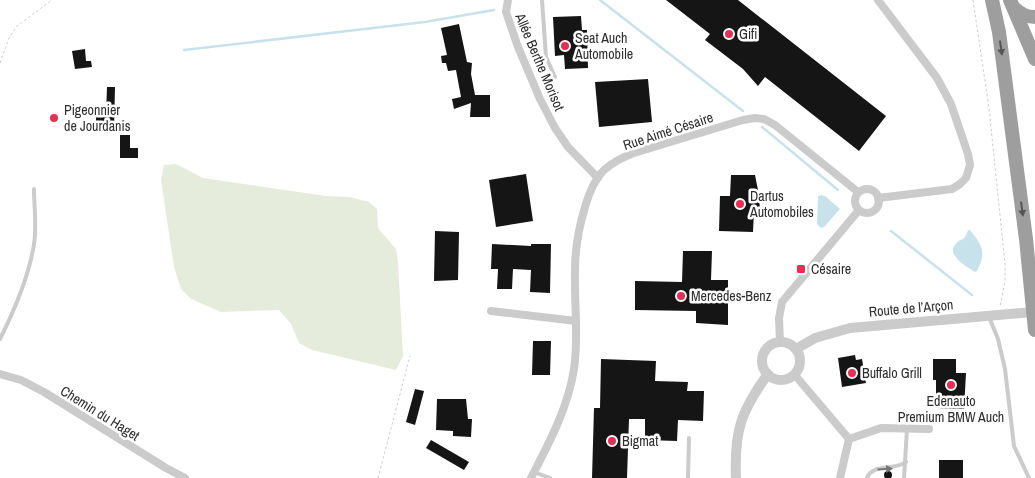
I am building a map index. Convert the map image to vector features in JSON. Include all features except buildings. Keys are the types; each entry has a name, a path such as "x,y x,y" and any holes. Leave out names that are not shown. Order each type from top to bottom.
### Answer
{"highway":[{"path":"992,0 999,32 1024,219 1035,330"},
{"path":"1012,4 1021,15 1035,17"},
{"path":"1012,4 1035,59"}],"street":[{"name":"Allée Berthe Morisot","path":"508,0 506,12 518,47 540,99 555,128 568,147 598,178"},
{"path":"878,0 946,92 954,110 970,165 966,178 952,189 878,198"},
{"name":"Rue Aimé Césaire","path":"532,476 557,426 570,387 576,353 575,269 579,235 589,194 598,178 610,165 634,153 743,120 760,118 775,125 858,192"},
{"path":"866,189 870,189 877,194 878,198 878,203 873,211 864,212 860,210 855,201 858,192 866,189"},
{"path":"780,342 779,318 782,302 860,210"},
{"path":"490,311 576,321"},
{"name":"Route de l’Arçon","path":"796,349 815,338 850,328 1033,312"},
{"path":"780,342 789,344 796,349 800,362 794,374 787,378 779,379 768,374 764,367 764,354 772,344 780,342"},
{"name":"Chemin du Haget","path":"0,374 21,380 44,392 184,478"},
{"path":"736,478 736,444 741,422 753,394 768,374"},
{"path":"794,374 849,439"},
{"path":"849,439 881,428 929,429"},
{"path":"840,478 849,439"}],"lane":[{"path":"542,0 546,57 555,77"},
{"path":"0,339 27,274 34,242 34,189"},
{"path":"988,315 998,339 1005,369 1014,446 1029,478"},
{"path":"904,478 907,429"},
{"path":"688,478 689,438"},
{"path":"867,478 873,470 896,468 906,462"},
{"path":"532,476 550,478"}],"path":[{"path":"0,64 9,38 17,26 52,0"},
{"path":"973,0 989,108 1005,264 1005,281 999,314"},
{"path":"378,478 410,356"}],"green space":[{"path":"176,164 203,178 326,196 350,197 369,202 377,209 378,228 396,249 398,262 403,356 396,370 312,350 299,343 291,324 279,310 221,312 191,299 181,289 174,267 161,180 164,165"}],"water":[{"path":"818,196 825,196 840,209 821,228 817,224"},
{"path":"968,230 974,235 982,249 982,259 975,272 959,261 953,253 955,245 964,238"}],"waterway":[{"path":"600,0 743,111"},
{"path":"184,50 425,22 494,10"},
{"path":"762,127 838,190"},
{"path":"891,231 972,295"}],"place":[{"name":"Gifi","path":"729,34"},
{"name":"Seat Auch Automobile","path":"565,46"},
{"name":"Pigeonnier de Jourdanis","path":"54,118"},
{"name":"Dartus Automobiles","path":"740,204"},
{"name":"Césaire","path":"801,269"},
{"name":"Mercedes-Benz","path":"681,296"},
{"name":"Buffalo Grill","path":"852,373"},
{"name":"Edenauto Premium BMW Auch","path":"951,385"},
{"name":"Bigmat","path":"612,441"}]}
